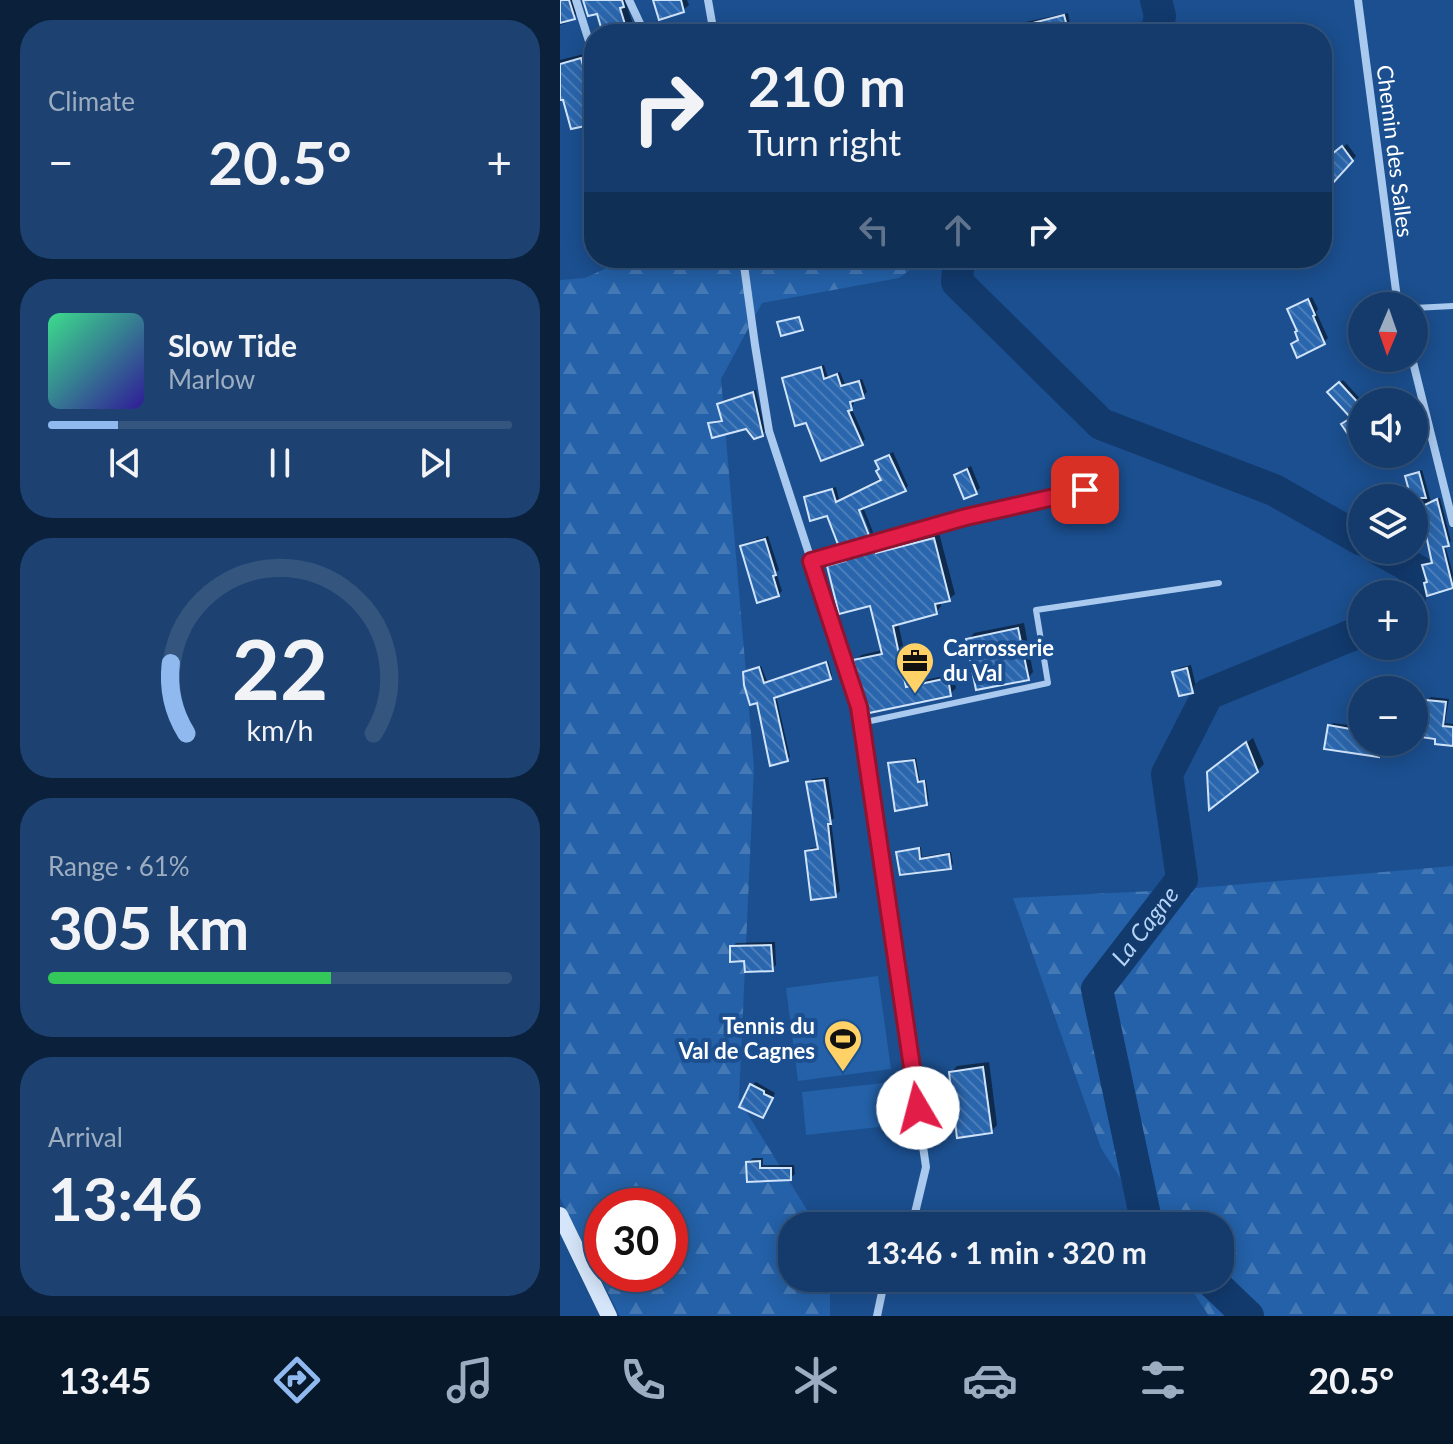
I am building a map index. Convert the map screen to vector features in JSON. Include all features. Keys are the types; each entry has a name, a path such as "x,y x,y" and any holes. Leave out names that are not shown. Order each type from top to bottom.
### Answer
{"street":[{"path":"576,0 584,25"},
{"path":"629,0 640,24"},
{"path":"708,0 712,24"},
{"name":"Chemin des Salles","path":"1358,0 1396,292"},
{"path":"744,268 769,431 859,707 926,1167 915,1212"},
{"path":"1415,372 1453,523"},
{"path":"560,1215 609,1316"},
{"path":"877,1316 882,1292"}],"lane":[{"path":"1428,307 1453,306"},
{"path":"811,561 966,517 1085,490"},
{"path":"861,723 1048,683 1036,610 1219,583"}],"green space":[{"path":"606,268 912,268 899,278 762,303 721,379 754,768 739,1100 808,1212 778,1212 778,1292 830,1292 830,1316 620,1316 608,1292 688,1292 688,1188 584,1188 584,1245 560,1198 560,280 585,278"},
{"path":"1453,866 1453,1316 1209,1316 1193,1292 1234,1292 1234,1212 1142,1212 1101,1148 1013,898 1173,890"},
{"path":"878,976 891,1069 798,1081 786,988"},
{"path":"892,1082 897,1125 806,1135 802,1092"}],"building":[{"path":"560,0 569,0 575,19 560,23"},
{"path":"583,0 622,0 624,7 620,8 625,24 600,24 597,14 588,16"},
{"path":"653,0 681,0 684,12 659,20"},
{"path":"1064,15 1066,24 1029,24"},
{"path":"581,58 584,69 584,126 571,129 563,100 560,100 560,64"},
{"path":"1342,146 1353,161 1332,184 1332,154"},
{"path":"1308,299 1325,344 1297,358 1291,344 1298,340 1297,331 1287,309"},
{"path":"799,317 803,330 781,336 777,322"},
{"path":"821,367 824,379 837,374 841,386 859,381 864,398 850,402 852,410 848,411 863,445 821,461 806,423 795,426 782,378"},
{"path":"1339,382 1348,392 1348,415 1327,392"},
{"path":"753,392 763,436 754,439 746,429 712,438 708,423 722,421 717,404"},
{"path":"1348,420 1348,434 1341,424"},
{"path":"889,455 906,491 859,510 870,538 839,547 827,516 810,521 804,497 832,489 836,502 881,480 875,461"},
{"path":"967,469 977,494 964,499 954,475"},
{"path":"1419,472 1422,484 1407,484 1405,476"},
{"path":"1437,499 1449,546 1443,547 1453,588 1428,596 1428,580 1422,565 1432,563 1428,544 1428,503"},
{"path":"934,538 950,601 935,604 937,614 893,626 906,687 948,678 951,696 869,713 853,660 882,654 870,606 839,614 827,566 875,549 876,553"},
{"path":"765,539 779,596 757,603 740,546"},
{"path":"1018,628 1029,680 976,690 966,639"},
{"path":"826,662 831,679 774,698 788,761 770,766 757,703 750,705 743,672 759,667 764,683"},
{"path":"1187,668 1193,693 1179,696 1172,672"},
{"path":"1428,700 1446,702 1443,726 1453,727 1453,746 1435,744 1435,739 1428,738"},
{"path":"1328,725 1348,729 1348,752 1324,749"},
{"path":"1246,742 1258,772 1209,810 1207,772"},
{"path":"914,760 918,782 924,781 927,805 895,811 888,763"},
{"path":"824,780 831,824 828,824 836,897 811,900 805,851 818,849 806,782"},
{"path":"919,848 920,859 949,854 951,869 900,875 896,852"},
{"path":"771,945 773,971 745,972 744,961 730,962 730,946"},
{"path":"983,1067 992,1133 957,1138 949,1072"},
{"path":"750,1084 773,1098 763,1118 739,1107"},
{"path":"760,1161 760,1168 791,1168 791,1180 747,1182 746,1162"}],"waterway":[{"name":"La Cagne","path":"1156,0 1160,16 1158,24"},
{"name":"La Cagne","path":"958,268 957,282 1101,424 1274,490 1348,532"},
{"name":"La Cagne","path":"1405,564 1418,571 1415,580"},
{"name":"La Cagne","path":"1144,1212 1097,989 1182,879 1167,774 1208,694 1348,637"},
{"name":"La Cagne","path":"1223,1292 1248,1316"}],"place":[{"name":"Carrosserie du Val","path":"915,695"},
{"name":"Tennis du Val de Cagnes","path":"843,1073"}],"route":[{"path":"918,1108 859,707 811,561 966,517 1085,490"}]}
